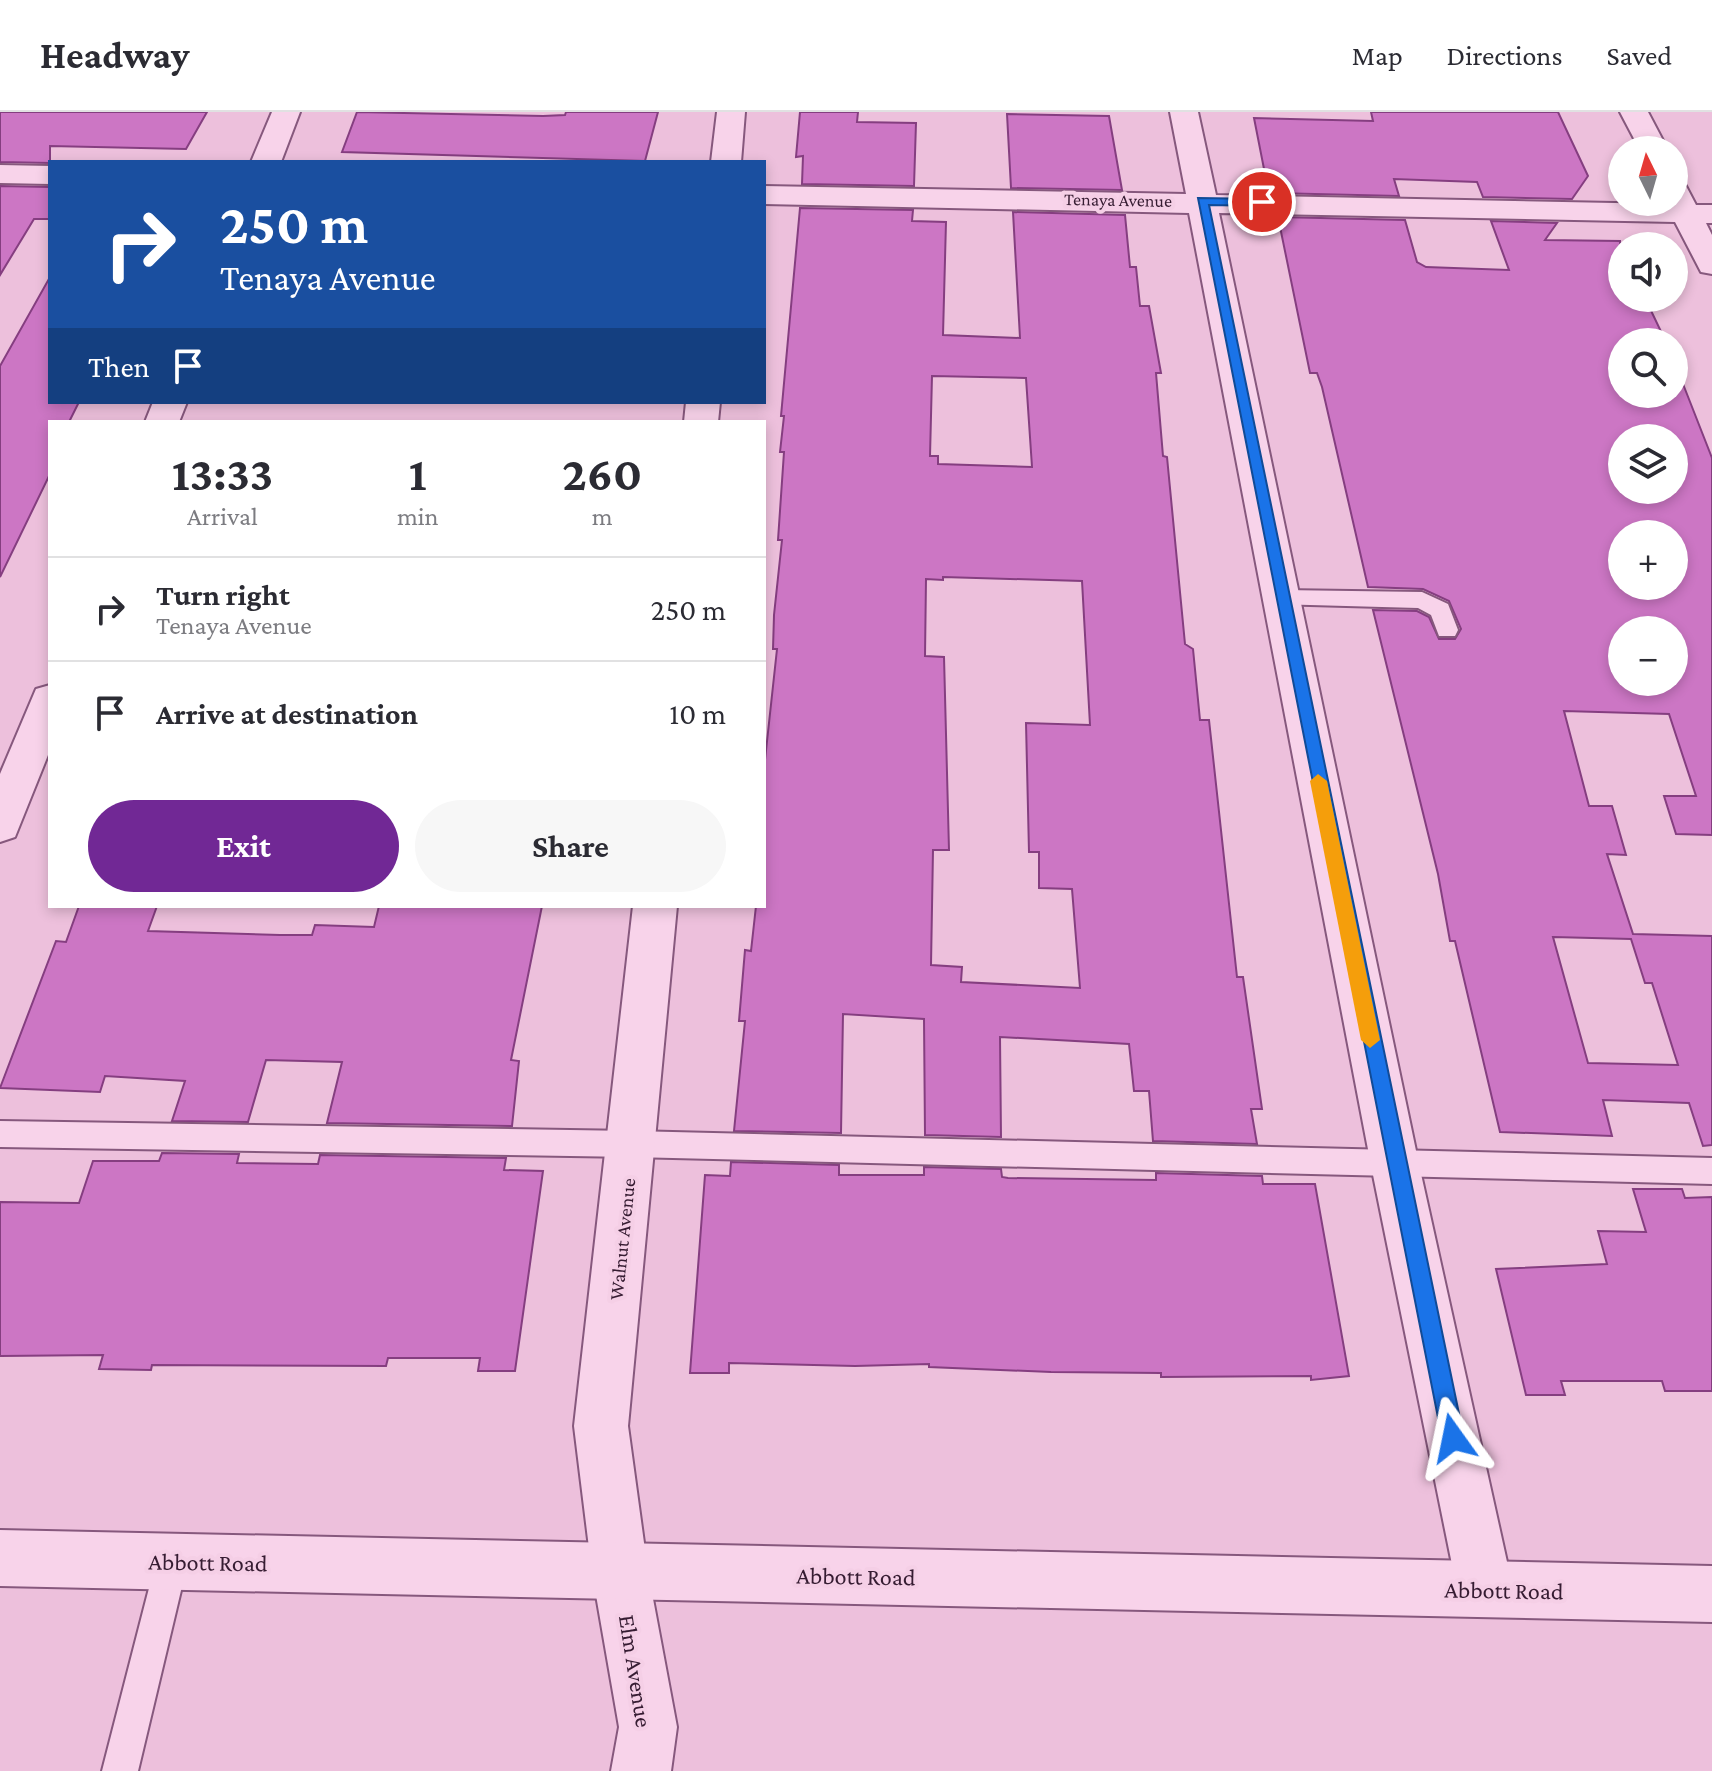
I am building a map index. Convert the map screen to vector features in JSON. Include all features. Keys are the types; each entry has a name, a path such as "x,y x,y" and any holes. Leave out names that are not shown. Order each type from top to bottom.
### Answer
{"street":[{"path":"267,160 286,112"},
{"path":"726,160 731,112"},
{"path":"1184,112 1395,1165 1485,1589"},
{"path":"1634,112 1647,136"},
{"path":"0,174 48,175"},
{"name":"Tenaya Avenue","path":"766,195 1691,206"},
{"path":"1691,206 1712,265"},
{"path":"0,825 48,705"},
{"name":"Walnut Avenue","path":"620,1572 601,1426 655,908"},
{"name":"Abbott Road","path":"0,1558 1712,1594"},
{"name":"Elm Avenue","path":"620,1572 648,1727 641,1771"}],"lane":[{"path":"1282,598 1422,600 1440,610 1447,630"},
{"path":"0,1134 632,1144 1712,1171"},
{"path":"120,1771 172,1561"}],"building":[{"path":"0,112 207,112 186,149 50,146 48,163 0,162"},
{"path":"357,112 543,116 565,115 566,112 658,112 645,160 342,152"},
{"path":"800,112 858,112 857,122 916,123 914,186 802,184 803,156 796,157"},
{"path":"1371,112 1558,112 1588,176 1572,199 1483,197 1477,182 1394,179 1399,196 1273,193 1270,174 1265,174 1254,118 1373,121"},
{"path":"1007,114 1109,116 1122,190 1011,188"},
{"path":"0,186 48,187 48,219 34,219 0,275"},
{"path":"800,208 913,210 912,221 946,222 943,335 1020,338 1013,212 1125,215 1130,267 1136,267 1140,306 1149,306 1161,373 1156,373 1163,456 1167,457 1185,644 1193,649 1200,720 1209,720 1237,977 1243,977 1262,1109 1251,1109 1257,1144 1153,1141 1149,1091 1134,1091 1129,1044 1000,1037 1001,1137 925,1135 924,1019 843,1014 841,1133 734,1131 745,1021 739,1021 745,950 751,951 756,908 766,908 766,751 777,649 773,649 774,615 782,540 778,540 784,416 781,416","holes":["932,376 1026,378 1032,467 938,464 938,456 930,456","926,579 1082,581 1090,725 1026,723 1029,852 1039,852 1039,888 1072,889 1080,988 961,982 962,967 931,965 933,850 949,850 944,657 925,656"]},
{"path":"1278,217 1405,220 1417,262 1426,267 1509,270 1491,221 1557,223 1545,240 1608,241 1608,312 1652,312 1659,328 1608,328 1608,408 1688,408 1688,397 1712,458 1712,835 1676,834 1664,796 1696,796 1669,714 1564,711 1589,806 1612,806 1626,855 1607,854 1633,934 1712,936 1712,1145 1703,1146 1689,1103 1603,1100 1612,1136 1500,1132 1455,941 1450,941 1438,874 1373,610 1417,611 1429,617 1439,639 1455,639 1461,629 1449,601 1423,589 1368,587 1317,373 1310,373","holes":["1553,937 1631,939 1645,983 1652,983 1678,1065 1588,1063"]},
{"path":"48,281 48,404 78,404 70,420 48,420 48,478 0,577 0,366"},
{"path":"78,908 156,908 148,931 312,935 315,925 374,927 379,908 542,908 511,1060 519,1061 512,1126 327,1123 342,1062 266,1060 248,1122 172,1121 185,1081 105,1076 100,1092 0,1088 56,941 66,942"},
{"path":"162,1153 239,1154 237,1163 318,1164 320,1155 506,1158 504,1170 543,1171 515,1371 478,1371 480,1358 388,1358 386,1366 152,1365 151,1370 99,1369 103,1355 0,1356 0,1202 79,1203 93,1161 159,1161"},
{"path":"731,1162 839,1165 839,1175 924,1175 924,1167 1001,1169 1002,1177 1008,1178 1156,1180 1156,1173 1262,1176 1263,1184 1315,1184 1349,1376 1311,1380 1311,1376 1161,1377 1161,1373 1051,1372 929,1367 929,1364 729,1363 729,1373 690,1373 705,1175 730,1176"},
{"path":"1633,1189 1682,1189 1685,1198 1712,1197 1712,1391 1665,1391 1662,1381 1561,1381 1565,1395 1526,1395 1496,1269 1607,1264 1598,1231 1646,1232"}],"slow traffic":[{"path":"1318,781 1370,1040"}],"route":[{"path":"1262,202 1202,201 1395,1165 1453,1438"}]}
